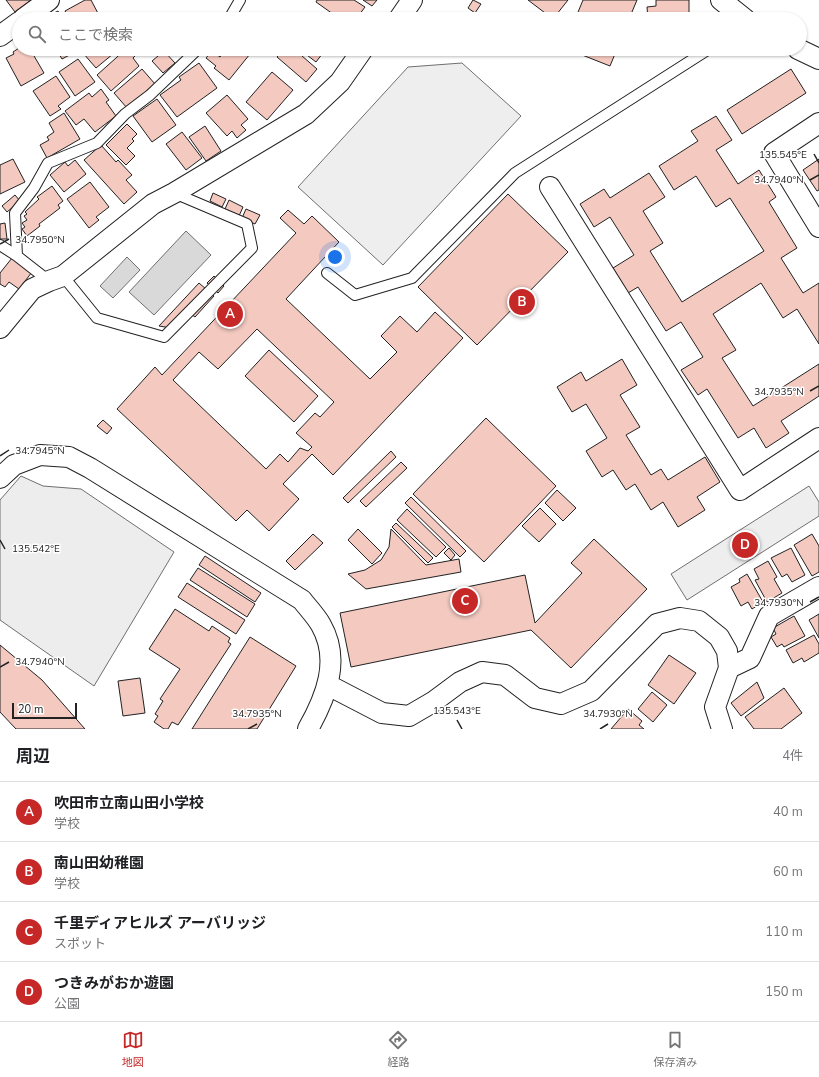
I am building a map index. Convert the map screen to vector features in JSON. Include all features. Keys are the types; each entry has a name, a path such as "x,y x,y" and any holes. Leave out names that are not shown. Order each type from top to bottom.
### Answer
{"street":[{"path":"33,12 49,0"},
{"path":"404,12 412,0"},
{"path":"721,0 736,12"},
{"path":"0,36 12,27"},
{"path":"807,53 819,59"},
{"path":"0,328 32,289 56,278 153,204 306,114 340,82 359,56"},
{"path":"819,123 774,153 819,227"},
{"path":"550,187 740,490 819,438"},
{"path":"0,478 14,464 40,455 68,457 90,468 302,600 321,625 332,655 328,685 320,708 308,729"},
{"path":"729,668 750,658 769,616 819,587"},
{"path":"328,685 382,713 408,716 433,702 460,682 482,672 504,676 535,698 561,704 590,691 657,624 680,618 699,621 719,637 727,651 729,668 715,707 722,729"}],"lane":[{"path":"234,12 240,0"},
{"path":"17,256 15,213 34,188 48,163 97,143 125,114 150,95 191,56"},
{"path":"327,273 356,295 412,278 514,173 698,56"},
{"path":"0,245 56,278 96,318 164,336 252,248 247,224 174,193"}],"shaded area":[{"path":"462,63 521,116 383,265 298,187 408,67"},
{"path":"186,231 211,255 154,315 129,292"},
{"path":"127,257 140,270 113,298 100,286"},
{"path":"21,476 43,486 81,489 174,552 94,686 0,620 0,500"},
{"path":"809,486 819,502 819,516 687,600 671,574"}],"building":[{"path":"6,0 31,0 15,12"},
{"path":"85,0 91,0 97,12 66,12"},
{"path":"317,0 354,0 365,7 361,12 330,12 316,2"},
{"path":"363,0 377,0 372,6"},
{"path":"473,0 481,4 476,12 468,8"},
{"path":"528,0 568,0 559,12 544,12"},
{"path":"583,0 637,0 632,12 578,12"},
{"path":"656,0 689,0 689,12 647,12 647,7 656,6"},
{"path":"12,55 34,56 44,73 21,86 6,58"},
{"path":"60,56 68,56 62,59"},
{"path":"86,56 111,56 96,68"},
{"path":"118,56 135,56 133,58 139,66 111,91 97,75"},
{"path":"158,56 169,56 175,63 163,73 152,61"},
{"path":"208,56 248,56 229,80 214,68 216,66 206,58"},
{"path":"302,56 317,69 306,82 277,57"},
{"path":"308,56 321,56 316,62"},
{"path":"585,56 614,56 610,66"},
{"path":"78,59 95,82 75,96 59,72"},
{"path":"199,63 217,88 177,117 160,95 181,80 179,77"},
{"path":"142,69 155,84 127,108 114,93"},
{"path":"791,69 806,93 742,134 727,110"},
{"path":"272,72 293,90 267,120 246,102"},
{"path":"56,76 70,97 58,106 61,109 50,116 33,91"},
{"path":"101,89 109,100 106,102 116,116 95,132 84,119 76,125 65,111 89,93 92,97"},
{"path":"227,95 248,119 241,125 246,130 237,138 232,131 227,136 206,113"},
{"path":"157,99 176,125 152,142 133,116"},
{"path":"64,113 80,139 47,158 40,145 49,140 47,137 54,132 49,123"},
{"path":"716,116 732,140 716,150 738,184 759,170 776,197 769,202 797,248 781,258 803,293 819,283 819,344 797,309 783,318 761,283 713,314 736,350 722,358 753,406 819,364 819,396 781,421 789,433 766,448 754,428 738,438 707,389 698,395 681,370 703,357 681,322 666,331 638,287 628,293 613,268 634,255 610,217 594,227 580,204 604,189 610,198 649,173 665,197 643,211 663,243 650,251 682,302 764,251 730,198 716,207 696,176 674,190 659,166 698,141 691,131"},
{"path":"127,124 137,134 132,139 134,141 127,148 135,156 126,165 106,145"},
{"path":"205,126 221,151 206,161 189,137"},
{"path":"182,132 202,158 186,170 166,144"},
{"path":"101,145 116,162 118,160 132,175 126,180 137,192 124,204 84,160"},
{"path":"13,159 25,182 0,194 0,165"},
{"path":"819,159 819,190 817,191 803,170"},
{"path":"75,160 86,174 64,192 50,175 65,162 68,166"},
{"path":"90,182 109,207 96,217 99,220 89,228 67,199"},
{"path":"52,186 63,201 58,205 60,208 39,224 40,226 27,236 22,229 25,227 22,223 27,220 24,216 27,214 25,212 39,199 37,197"},
{"path":"213,193 226,199 222,207 210,201"},
{"path":"508,194 568,252 477,345 418,287"},
{"path":"15,195 20,201 7,212 2,206"},
{"path":"229,200 243,207 239,216 225,209"},
{"path":"246,209 260,215 255,224 242,218"},
{"path":"288,210 304,224 312,216 339,242 286,299 370,379 397,352 381,336 400,316 417,332 435,312 463,338 333,475 312,454 283,484 299,499 269,531 247,510 236,521 117,409 155,367 162,375 296,233 280,218","holes":["257,329 334,402 320,417 315,413 296,433 312,447 308,451 300,448 288,462 280,454 266,469 173,380 199,352 218,369"]},
{"path":"5,223 7,239 0,239 0,224"},
{"path":"12,258 32,272 19,289 9,282 5,287 0,284 0,273"},
{"path":"214,276 224,286 218,293 207,283"},
{"path":"199,283 214,296 195,317 191,314 177,329 159,326"},
{"path":"269,350 318,396 294,422 245,376"},
{"path":"622,359 637,385 620,395 640,427 626,435 651,475 661,469 668,480 705,457 720,482 697,497 705,510 678,527 663,502 651,510 635,484 626,490 613,470 602,477 586,451 607,438 586,404 572,412 557,387 581,372 586,381"},
{"path":"486,418 556,486 484,562 413,494"},
{"path":"103,420 112,428 107,434 97,426"},
{"path":"391,451 396,457 348,503 343,498"},
{"path":"401,462 407,468 366,507 360,501"},
{"path":"557,490 576,508 563,521 545,503"},
{"path":"411,497 466,551 460,557 405,503"},
{"path":"540,508 556,524 539,542 522,526"},
{"path":"407,509 446,547 436,557 397,520"},
{"path":"396,523 433,558 428,563 392,527"},
{"path":"358,529 382,553 372,564 348,540"},
{"path":"391,529 426,565 459,559 461,572 366,589 348,574 365,570 381,560 389,547"},
{"path":"313,534 323,543 295,570 286,561"},
{"path":"812,534 819,546 819,572 812,576 794,545"},
{"path":"594,539 647,589 571,668 531,630 351,667 340,613 525,575 535,623 582,573 571,563"},
{"path":"449,548 455,555 451,560 444,553"},
{"path":"791,548 805,575 792,582 787,574 782,577 771,558"},
{"path":"205,556 261,593 255,602 199,565"},
{"path":"768,561 777,577 774,579 782,593 767,602 755,580 759,579 754,569"},
{"path":"198,568 255,604 247,617 190,580"},
{"path":"747,574 763,602 752,609 748,602 741,606 731,587 740,582 739,579"},
{"path":"187,583 245,620 236,634 178,597"},
{"path":"175,609 209,631 212,626 230,638 228,642 231,644 178,725 172,722 168,729 164,729 154,722 158,716 155,714 163,701 160,699 180,669 149,649"},
{"path":"819,614 819,638 809,620"},
{"path":"794,616 805,636 784,647 782,644 777,647 771,637 776,634 773,628"},
{"path":"814,635 819,644 819,653 804,662 802,658 793,663 786,650"},
{"path":"250,637 296,666 257,729 192,729"},
{"path":"0,645 42,680 85,729 16,729 0,712"},
{"path":"669,655 696,673 674,704 648,685"},
{"path":"140,678 145,713 123,716 118,681"},
{"path":"757,682 764,698 741,716 731,703"},
{"path":"784,688 802,713 781,729 754,729 745,717"},
{"path":"652,692 667,705 653,722 638,709"},
{"path":"628,709 642,721 639,725 644,729 611,729"}],"place":[{"name":"南山田幼稚園","path":"522,302"},
{"name":"吹田市立南山田小学校","path":"230,314"},
{"name":"つきみがおか遊園","path":"745,545"},
{"name":"千里ディアヒルズ アーバリッジ","path":"465,601"}]}
